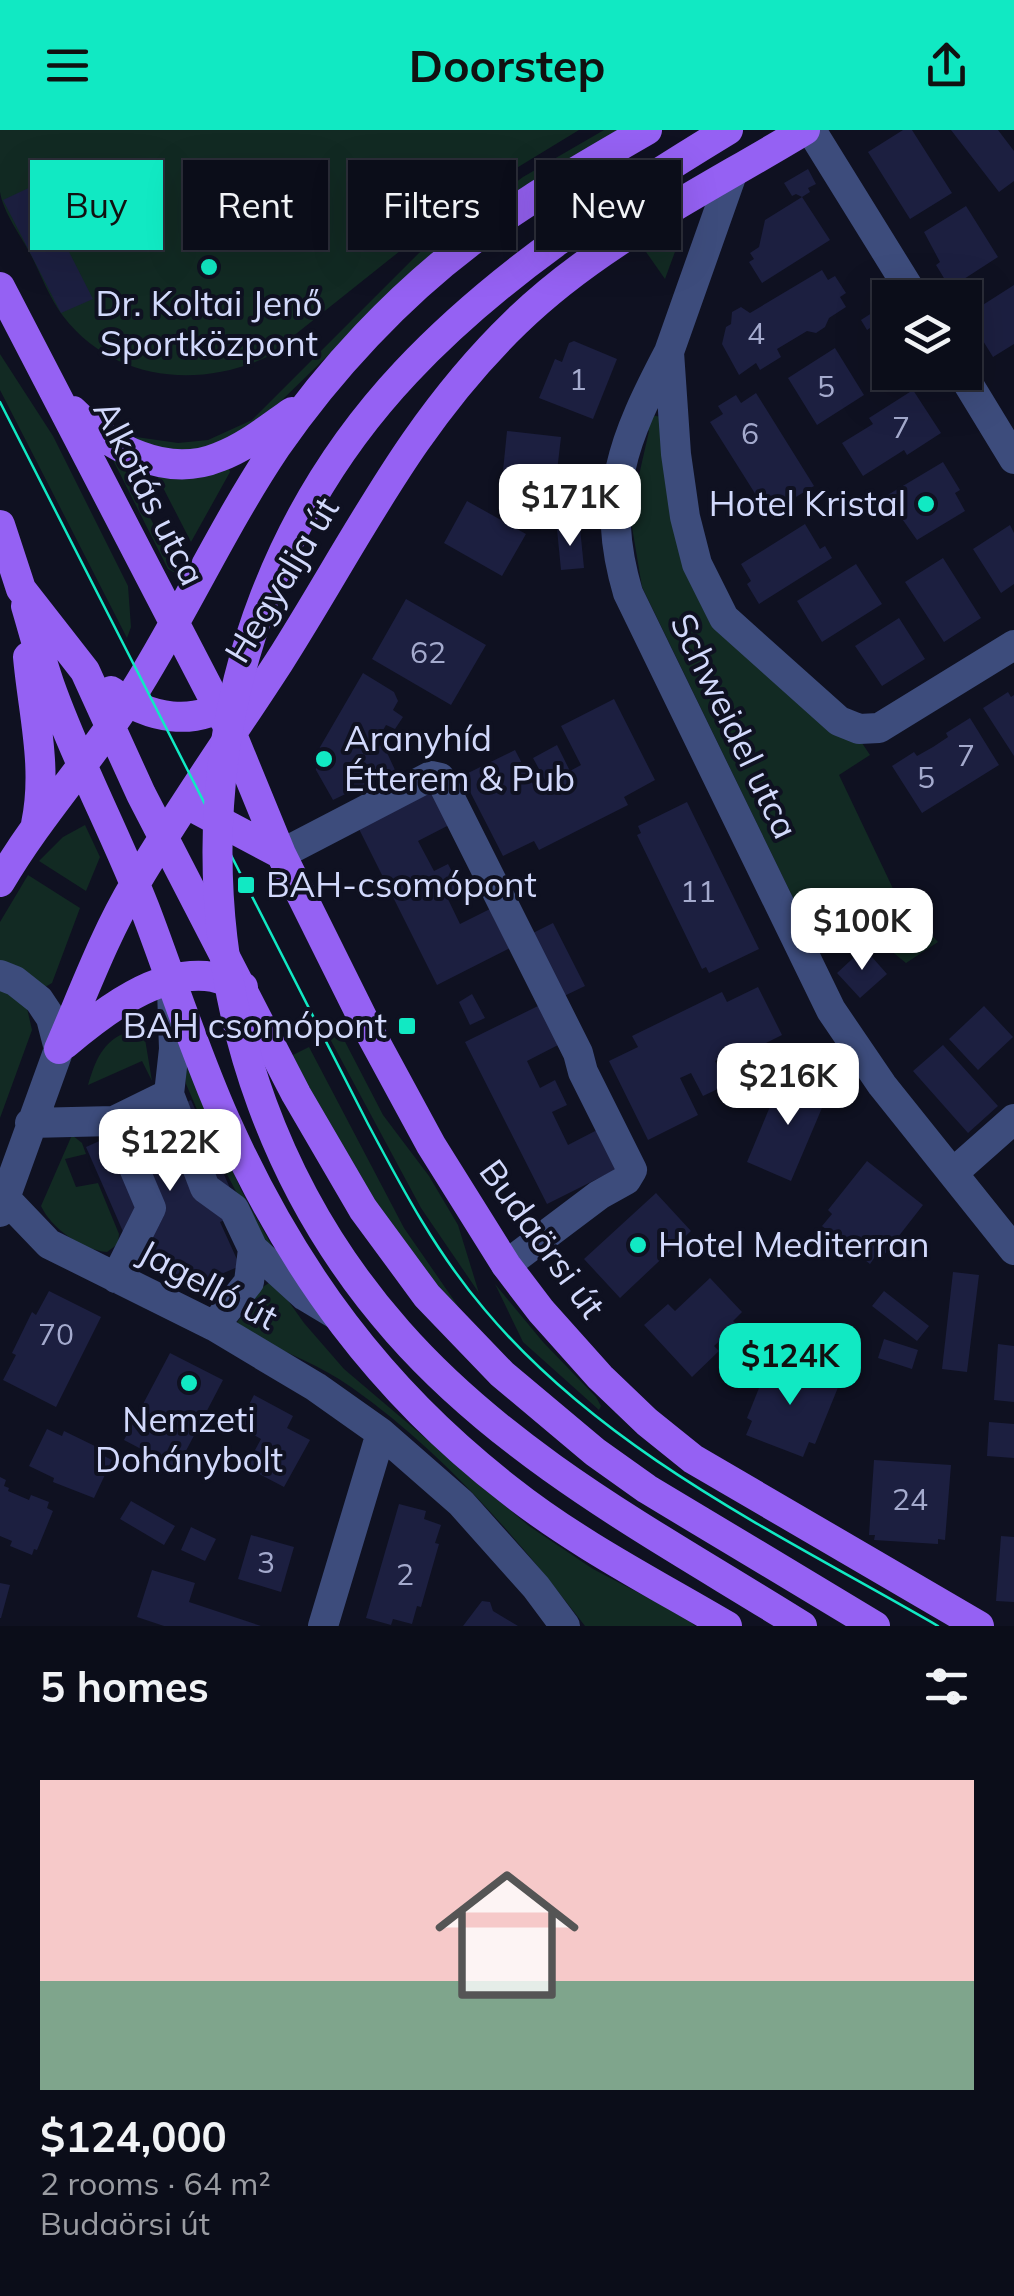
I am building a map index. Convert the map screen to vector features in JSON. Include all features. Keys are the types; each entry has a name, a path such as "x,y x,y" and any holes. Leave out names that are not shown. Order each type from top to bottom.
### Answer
{"main road":[{"name":"Hegyalja út","path":"0,882 119,714 245,496 318,392 388,316 473,240 552,185 647,130"},
{"path":"728,130 560,238 494,290 404,374 334,464 281,559 244,656 221,767 216,884 229,990 256,1092 310,1207 374,1302 462,1396 542,1461 638,1528 802,1626"},
{"name":"Hegyalja út","path":"59,1049 111,928 187,805 225,721 280,660 381,489 469,370 518,320 573,274 808,130"},
{"name":"Alkotás utca","path":"0,286 225,721"},
{"path":"58,394 111,444 134,455 189,464 217,459 252,441 318,392"},
{"path":"0,526 51,687 135,884 224,1119 272,1213 334,1314 415,1409 509,1491 568,1532 728,1626"},
{"path":"21,589 119,714 141,794 296,1094 363,1209 427,1296 502,1374 647,1489 876,1626"},
{"path":"21,589 41,756 41,801 36,827"},
{"path":"119,714 225,721"},
{"name":"Budaörsi út","path":"225,721 281,854 367,1027 431,1145 506,1265 541,1312 647,1422 693,1459 979,1626"},
{"path":"36,827 98,796 141,794 187,805 227,822 281,854"},
{"path":"59,1049 124,998 172,981 210,976 243,987"}],"street":[{"path":"808,130 904,280"},
{"path":"732,174 669,352 676,454 686,517 697,564 711,597 724,618 839,721 859,729 879,728 1014,645"},
{"name":"Schweidel utca","path":"669,352 636,414 622,458 614,509 617,555 628,592 831,1010 882,1085 1014,1250"},
{"path":"972,390 1014,459"},
{"path":"281,854 431,776 440,778 632,1170 626,1180 599,1195 506,1265"},
{"path":"0,975 15,980 39,1000 51,1018 59,1049"},
{"path":"172,981 174,1050 169,1094 205,1188 234,1209 253,1249 305,1296 334,1314"},
{"name":"Hegyalja út","path":"3,1206 59,1049"},
{"path":"0,1158 30,1123 114,1120 169,1094"},
{"path":"953,1173 1014,1119"},
{"path":"114,1120 151,1208 116,1278"},
{"name":"Jagelló út","path":"3,1206 48,1244 214,1326 316,1387 381,1433 473,1515 536,1586 565,1626"},
{"path":"214,1326 250,1282 253,1249"},
{"path":"323,1626 381,1433"}],"green space":[{"name":"Dr. Koltai Jenő Sportközpont","path":"0,130 579,130 516,168 516,160 348,160 348,250 401,250 267,357 213,373 158,373 131,366 83,338 50,295 8,216 0,192"},
{"path":"604,130 620,130 569,160 552,160"},
{"path":"536,169 536,180 516,192 516,182"},
{"path":"436,250 278,404 228,443 172,453 141,446 136,437 178,443 208,440 252,420 419,253"},
{"path":"645,250 676,250 665,279"},
{"path":"0,354 53,436 128,586 131,627 127,638 0,390"},
{"path":"650,415 662,417 689,579 710,623 796,702 862,743 870,755 839,775 897,897 938,942 906,963 846,914 814,941 642,587 630,515 649,431 642,427"},
{"path":"112,458 122,463 160,537 180,566 175,573 168,569"},
{"path":"155,472 230,472 191,542"},
{"path":"85,825 100,857 86,891 39,861 63,837"},
{"path":"28,875 80,908 52,983 45,987 0,965 0,922"},
{"path":"0,988 27,1008 32,1030 0,1118"},
{"path":"128,1032 145,1039 152,1081 142,1061 88,1085 101,1052 112,1040"},
{"path":"340,1032 383,1115 429,1176 458,1225 479,1293 421,1208 329,1037"},
{"path":"309,1047 404,1228 489,1351 377,1212 291,1056"},
{"path":"187,1064 241,1190 278,1257 250,1216 216,1152 186,1084"},
{"path":"72,1135 82,1143 86,1154 65,1159 76,1187 98,1183 119,1234 118,1244 107,1252 68,1236 41,1206"},
{"path":"269,1283 277,1285 344,1369 529,1526 593,1569 695,1626 585,1626 505,1528 417,1439 338,1379 241,1332 236,1324 261,1288"},
{"path":"495,1284 596,1397 599,1410 523,1342"}],"building":[{"path":"903,130 912,130 952,193 910,219 868,152"},
{"path":"951,130 998,130 1014,151 1014,181 999,192"},
{"path":"808,169 816,184 802,197 792,196 784,183"},
{"path":"30,187 30,250 68,250 93,299 61,313 3,200"},
{"path":"802,197 830,240 762,283 749,262 754,259 750,253 759,247 765,220"},
{"path":"966,206 998,257 962,280 945,280 924,232"},
{"path":"822,270 828,280 835,276 846,293 840,297 846,307 816,333 807,331 777,349 781,357 760,370 756,363 739,375 722,344 732,312 741,307 750,313"},
{"path":"1014,285 1014,344 993,357 982,339 982,305"},
{"path":"872,313 872,327 867,330 861,320"},
{"path":"574,341 617,359 593,419 539,398 555,359 562,362 569,343"},
{"path":"835,348 864,395 817,425 788,378"},
{"path":"913,390 941,433 863,476 842,443 873,424 869,418"},
{"path":"756,393 814,486 768,514 710,422 723,414 718,406 736,395 741,403"},
{"path":"507,431 561,437 554,497 501,491"},
{"name":"Hotel Kristal","path":"943,462 960,490 955,493 965,511 917,540 886,496"},
{"path":"467,501 526,534 502,576 444,543"},
{"path":"805,524 820,549 825,546 832,558 759,604 741,564"},
{"path":"1010,525 1014,533 1014,584 1001,593 973,549"},
{"path":"580,528 584,568 561,570 557,529"},
{"path":"943,558 981,618 944,642 905,582"},
{"path":"856,564 882,604 822,642 797,601"},
{"path":"406,599 486,645 451,705 372,659"},
{"path":"899,618 925,659 882,686 855,646"},
{"path":"363,673 394,692 398,701 393,710 403,717 395,729 386,725 372,750 383,744 395,770 333,800 316,770 316,754"},
{"path":"1008,692 1011,697 1014,695 1014,756 983,708"},
{"path":"614,699 655,780 624,797 628,805 539,850 534,841 503,856 462,776 515,750 535,788 546,782 533,758 557,745 570,771 581,765 561,726"},
{"path":"970,718 999,765 922,813 892,766 914,752 917,756 933,747"},
{"path":"431,786 451,824 418,841 434,871 448,864 460,887 446,895 460,924 492,908 512,947 437,985 356,823"},
{"path":"687,802 759,949 709,973 706,967 702,969 637,835 641,833 638,826"},
{"path":"553,923 585,986 562,997 531,934"},
{"path":"864,948 887,974 860,998 837,973"},
{"path":"758,987 782,1035 730,1061 727,1055 715,1061 726,1085 703,1096 691,1073 680,1078 698,1115 648,1140 609,1061 638,1047 632,1036 722,992 727,1002"},
{"path":"472,994 485,1018 470,1025 459,1002"},
{"path":"540,1005 560,1044 527,1061 540,1088 555,1080 567,1105 552,1112 568,1145 599,1129 619,1168 547,1204 465,1042"},
{"path":"984,1006 1013,1037 978,1070 949,1039"},
{"path":"943,1045 998,1106 968,1133 913,1071"},
{"path":"804,1078 830,1089 791,1181 747,1162 781,1080 799,1088"},
{"path":"191,1100 241,1213 220,1222 240,1266 193,1286 163,1268 155,1251 135,1259 86,1147"},
{"path":"867,1161 923,1205 884,1255 879,1251 870,1264 822,1226 832,1214 828,1210"},
{"name":"Hotel Mediterran","path":"656,1193 691,1231 620,1298 584,1259"},
{"path":"953,1272 979,1275 967,1372 942,1369"},
{"path":"710,1278 742,1312 733,1321 737,1325 714,1346 719,1351 692,1377 644,1325 668,1304 675,1311"},
{"path":"49,1291 101,1317 56,1407 3,1380 32,1312 36,1315"},
{"path":"884,1291 929,1326 917,1341 872,1306"},
{"path":"884,1339 918,1350 912,1369 878,1358"},
{"path":"998,1344 1014,1346 1014,1402 994,1400"},
{"path":"170,1353 223,1380 177,1468 124,1440"},
{"path":"771,1358 839,1385 815,1444 809,1442 803,1457 746,1435 752,1421 747,1418"},
{"path":"254,1395 293,1416 287,1428 310,1440 284,1487 246,1467 261,1439 238,1426"},
{"path":"989,1422 1014,1424 1014,1458 987,1456"},
{"path":"47,1429 62,1436 64,1431 101,1449 98,1453 112,1460 94,1498 53,1482 54,1478 29,1466"},
{"path":"874,1460 951,1465 945,1540 938,1539 938,1544 874,1540 875,1535 869,1535"},
{"path":"0,1477 6,1480 4,1486 8,1491 29,1500 31,1495 49,1502 47,1508 53,1511 32,1555 10,1546 12,1541 0,1536"},
{"path":"131,1501 175,1526 164,1545 120,1519"},
{"path":"399,1504 426,1511 424,1519 441,1525 421,1607 417,1606 412,1624 393,1619 391,1625 366,1618"},
{"path":"191,1527 216,1539 205,1561 181,1550"},
{"path":"251,1535 294,1547 281,1592 238,1579"},
{"path":"1001,1536 1014,1537 1014,1602 996,1601"},
{"path":"152,1570 195,1583 189,1602 261,1626 164,1626 137,1617"},
{"path":"0,1583 10,1585 1,1618 0,1618"},
{"path":"482,1601 490,1602 493,1611 518,1626 463,1626"}],"tram line":[{"path":"0,402 368,1124 451,1267 532,1361 639,1449 756,1523 938,1626"}],"place":[{"name":"Dr. Koltai Jenő Sportközpont","path":"209,267"},
{"name":"Hotel Kristal","path":"926,504"},
{"name":"Aranyhíd Étterem & Pub","path":"324,759"},
{"name":"BAH-csomópont","path":"246,885"},
{"name":"BAH csomópont","path":"407,1026"},
{"name":"Hotel Mediterran","path":"638,1245"},
{"name":"Nemzeti Dohánybolt","path":"189,1383"}]}
